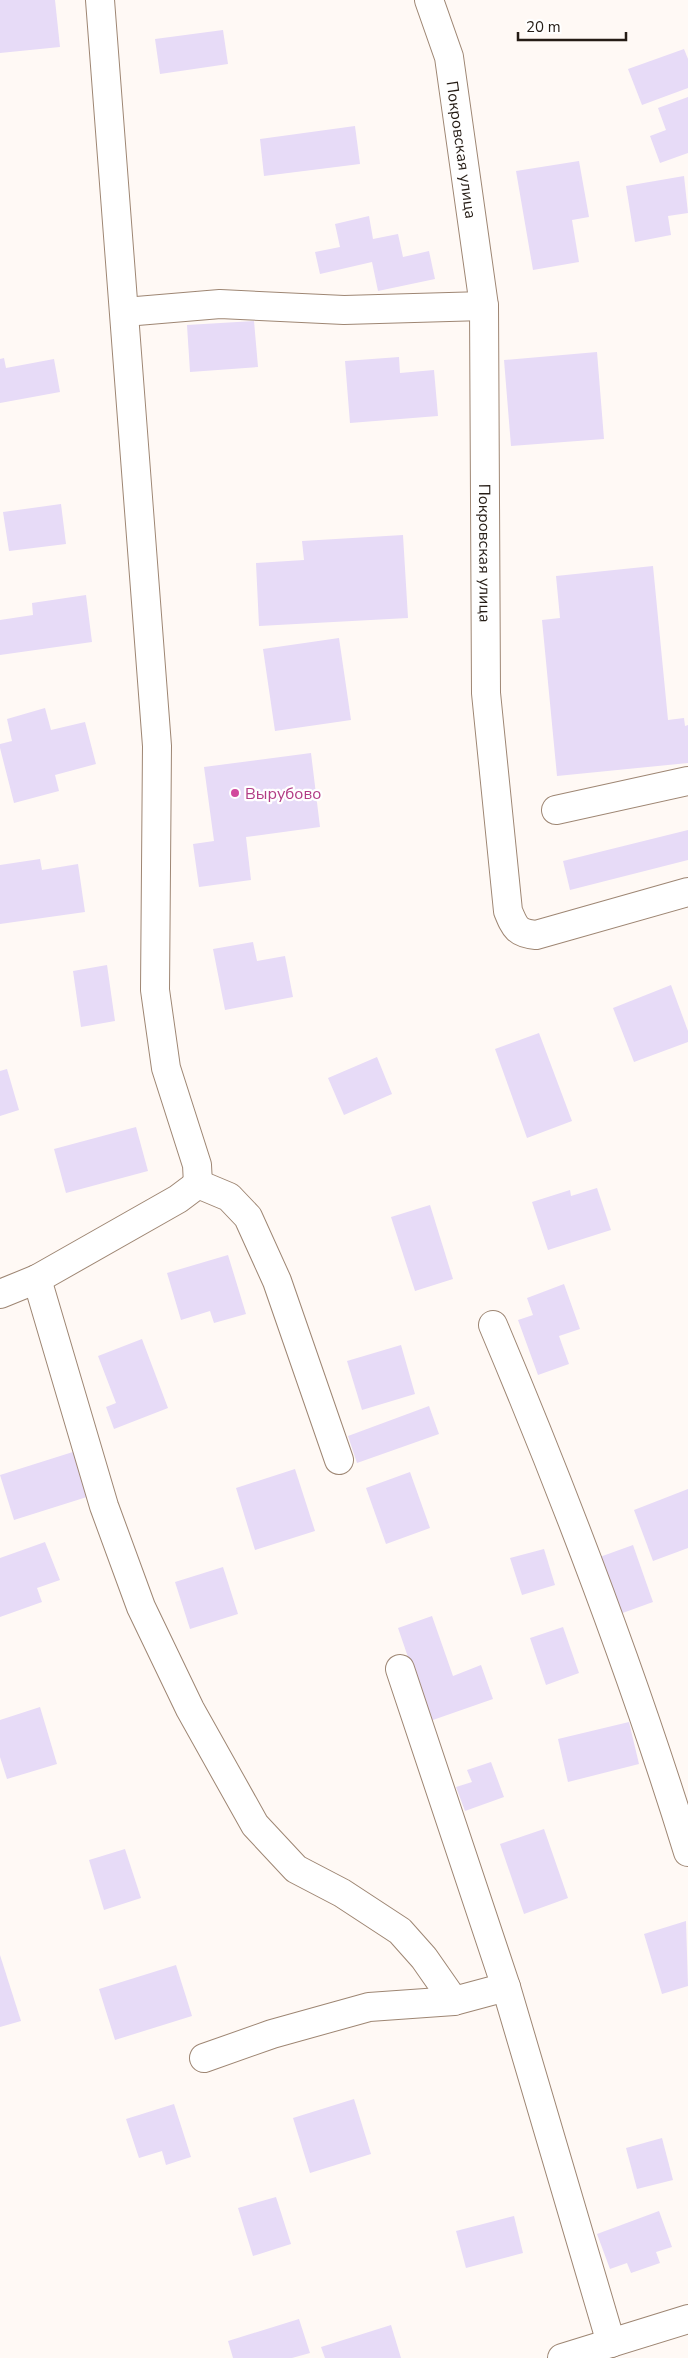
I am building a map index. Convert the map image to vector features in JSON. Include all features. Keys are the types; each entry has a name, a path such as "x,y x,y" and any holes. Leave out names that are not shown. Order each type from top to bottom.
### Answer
{"street":[{"path":"100,0 157,746 155,990 166,1068 197,1165 198,1184"},
{"name":"Покровская улица","path":"429,0 449,57 484,306 486,693 508,911 514,925 523,934 536,935 688,892"},
{"path":"125,312 220,304 344,310 484,306"},
{"path":"556,810 688,781"},
{"path":"0,1294 37,1279 178,1199 198,1184"},
{"path":"198,1184 229,1197 248,1217 277,1281 339,1460"},
{"path":"37,1279 104,1506 141,1607 190,1709 255,1825 296,1869 342,1893 400,1931 424,1958 454,2001"},
{"path":"493,1326 543,1444 656,1748 688,1852"},
{"path":"400,1669 506,1987 611,2342"},
{"path":"204,2058 272,2034 369,2007 454,2001 506,1987"},
{"path":"562,2358 688,2319"}],"building":[{"path":"0,0 55,0 60,47 0,53"},
{"path":"223,30 228,64 160,74 155,39"},
{"path":"684,49 688,59 688,88 642,105 628,69"},
{"path":"688,97 688,153 660,163 650,136 666,130 658,108"},
{"path":"355,126 360,164 264,176 260,139"},
{"path":"579,161 589,217 572,220 579,262 533,270 516,171"},
{"path":"684,176 688,213 668,216 671,235 635,242 626,186"},
{"path":"369,216 373,239 398,234 403,257 429,251 435,279 378,291 372,262 320,274 315,252 340,247 335,224"},
{"path":"254,321 258,367 190,372 187,325"},
{"path":"597,352 604,439 511,446 504,360"},
{"path":"399,357 400,373 434,370 438,416 350,423 345,361"},
{"path":"4,358 6,368 54,359 60,392 0,403 0,359"},
{"path":"61,504 66,544 9,551 3,512"},
{"path":"403,535 408,618 259,626 256,563 304,560 302,541"},
{"path":"653,566 668,720 684,718 685,726 688,725 688,763 557,776 542,620 560,618 556,576"},
{"path":"86,595 92,642 0,655 0,620 33,615 32,603"},
{"path":"339,638 351,720 275,731 263,649"},
{"path":"45,708 51,730 85,722 96,764 55,775 59,791 14,803 0,748 0,744 12,741 7,719"},
{"path":"311,753 320,827 246,837 251,880 199,887 193,844 214,841 204,767"},
{"path":"688,830 688,860 570,890 563,861"},
{"path":"40,859 42,870 78,864 85,912 0,924 0,865"},
{"path":"253,942 257,961 285,956 293,997 225,1010 213,949"},
{"path":"107,965 115,1021 81,1027 73,971"},
{"path":"671,985 688,1031 688,1042 634,1062 613,1008"},
{"path":"539,1033 572,1121 527,1138 495,1049"},
{"path":"377,1057 392,1094 344,1115 328,1078"},
{"path":"7,1069 19,1110 0,1116 0,1071"},
{"path":"136,1127 148,1171 66,1193 54,1149"},
{"path":"597,1188 611,1230 548,1250 532,1202 570,1190 571,1196"},
{"path":"430,1205 453,1279 415,1291 391,1217"},
{"path":"228,1255 246,1314 214,1323 210,1311 181,1320 167,1273"},
{"path":"564,1284 580,1329 559,1336 569,1364 538,1375 518,1320 533,1315 527,1298"},
{"path":"142,1339 168,1408 114,1429 106,1407 116,1403 98,1356"},
{"path":"401,1345 415,1394 362,1410 347,1361"},
{"path":"429,1406 439,1434 357,1463 348,1436"},
{"path":"76,1451 90,1496 14,1520 0,1475"},
{"path":"295,1469 315,1531 255,1550 236,1488"},
{"path":"410,1472 430,1528 386,1544 366,1488"},
{"path":"688,1489 688,1548 653,1561 634,1510"},
{"path":"45,1542 60,1580 37,1588 42,1602 0,1617 0,1558"},
{"path":"633,1545 653,1602 617,1615 597,1558"},
{"path":"544,1549 555,1585 522,1595 510,1558"},
{"path":"223,1567 238,1614 190,1629 175,1582"},
{"path":"432,1616 453,1676 481,1665 493,1699 430,1721 398,1628"},
{"path":"563,1627 579,1673 546,1685 530,1638"},
{"path":"40,1707 57,1764 7,1779 0,1757 0,1720"},
{"path":"629,1722 639,1764 568,1782 558,1739"},
{"path":"491,1762 504,1797 465,1811 456,1787 472,1782 467,1770"},
{"path":"544,1829 568,1898 524,1914 500,1844"},
{"path":"125,1849 141,1898 104,1910 89,1860"},
{"path":"686,1921 688,1986 662,1994 644,1934"},
{"path":"0,1955 21,2021 0,2027"},
{"path":"176,1965 192,2016 115,2040 99,1989"},
{"path":"354,2099 371,2154 310,2173 293,2118"},
{"path":"174,2104 191,2157 166,2165 162,2151 139,2158 126,2119"},
{"path":"662,2138 673,2180 637,2189 626,2148"},
{"path":"276,2197 291,2244 253,2256 238,2208"},
{"path":"659,2211 672,2247 656,2252 660,2263 631,2273 627,2263 610,2269 597,2234"},
{"path":"514,2216 523,2253 466,2268 456,2231"},
{"path":"299,2319 310,2353 292,2358 233,2358 228,2341"},
{"path":"391,2325 401,2358 325,2358 321,2347"}],"place":[{"name":"Вырубово","path":"235,793"}]}
